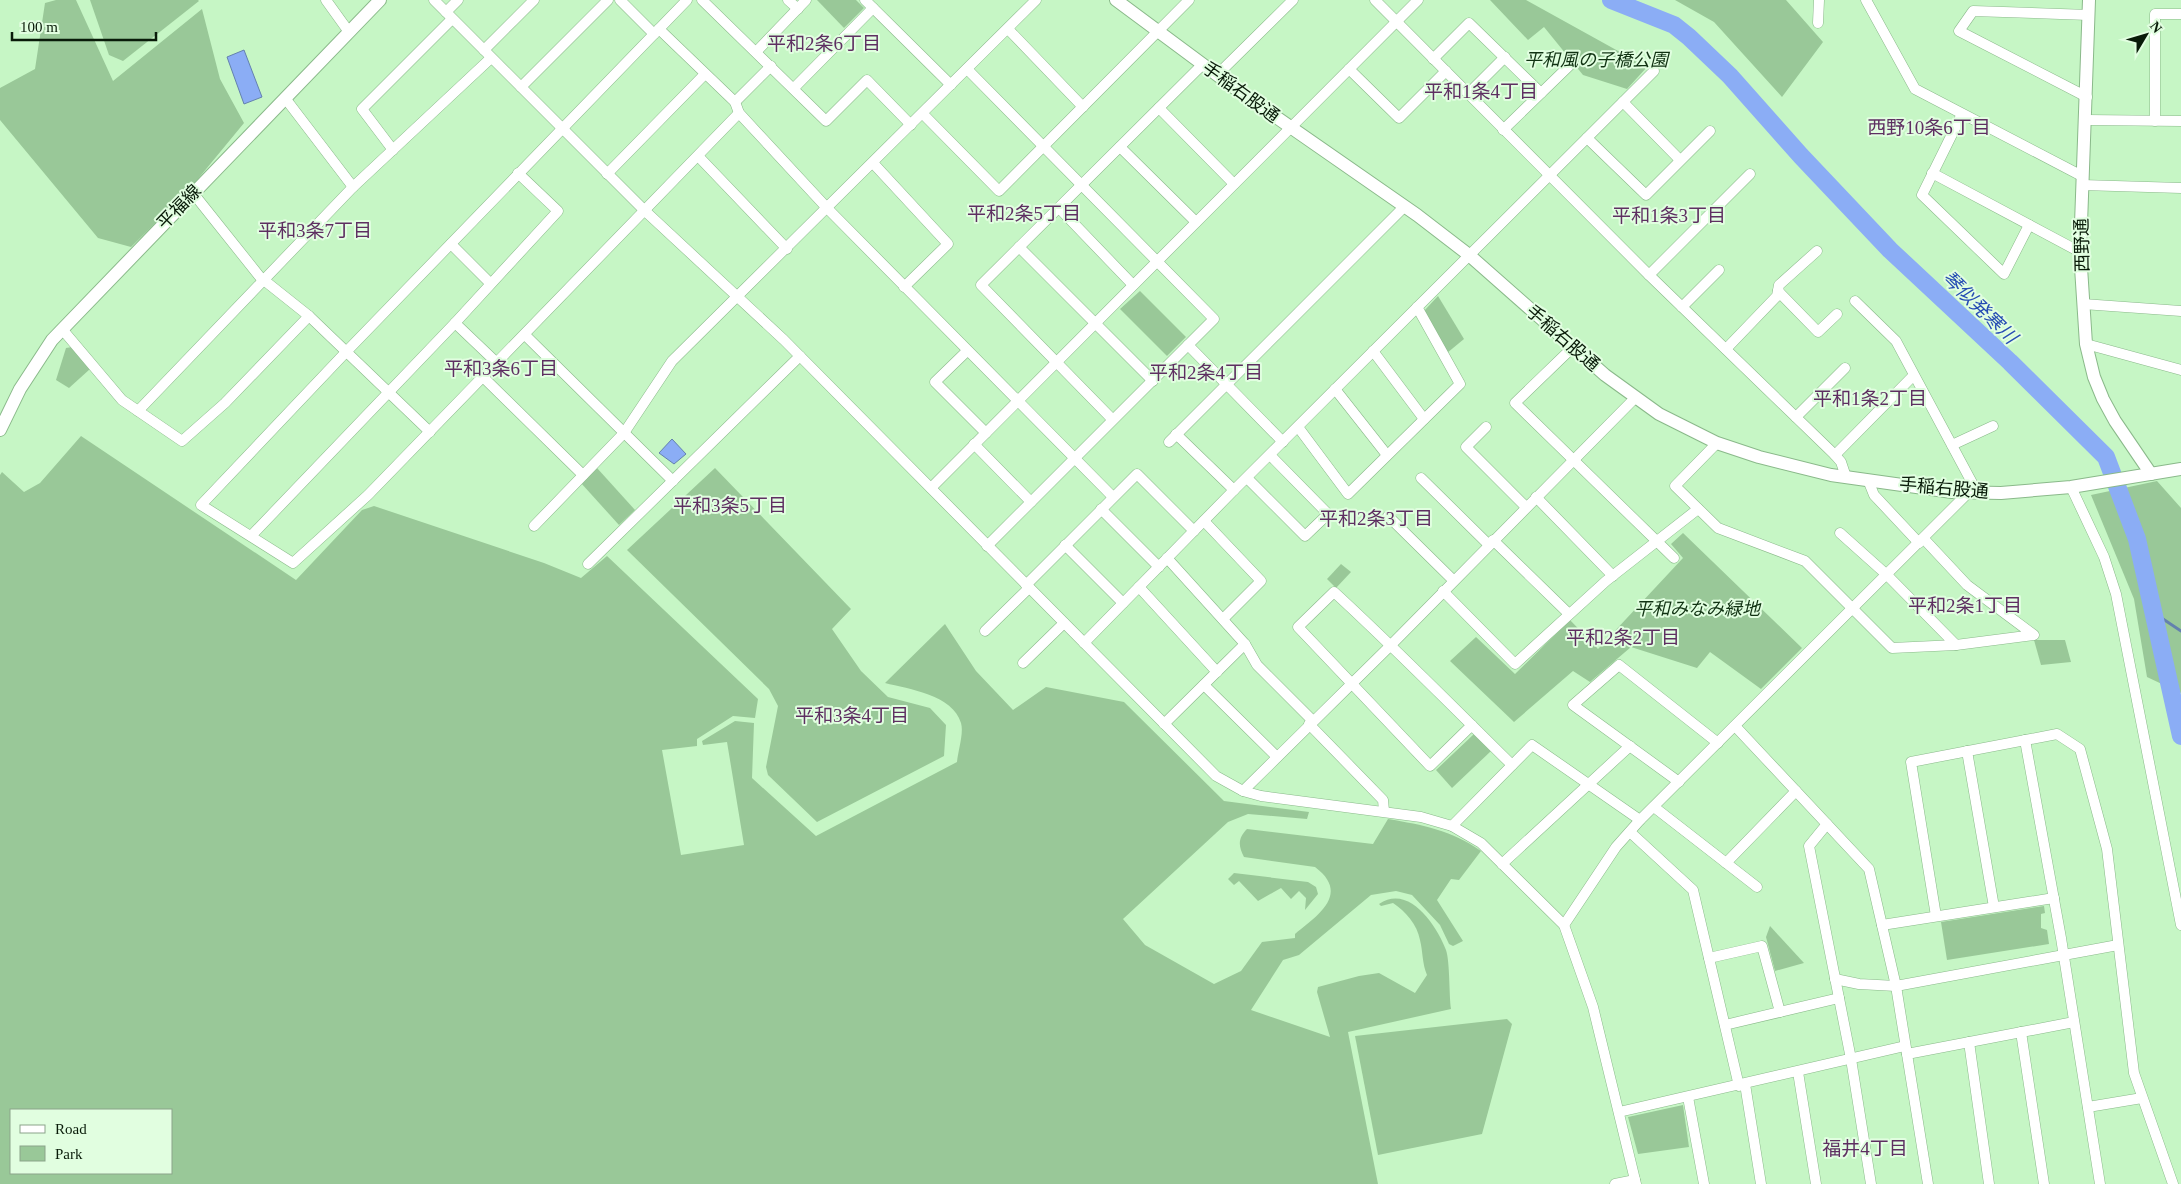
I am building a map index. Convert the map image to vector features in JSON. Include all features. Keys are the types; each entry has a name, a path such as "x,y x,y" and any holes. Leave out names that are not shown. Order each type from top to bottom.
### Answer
{"street":[{"path":"326,0 349,32"},
{"name":"平福線","path":"0,430 20,389 52,340 380,0"},
{"path":"434,0 644,210 800,356 1216,776 1242,791 1421,817 1452,826 1481,843 1564,925 1593,1007 1636,1182 1615,1184"},
{"path":"393,150 362,109 449,15 458,0"},
{"path":"138,411 353,187 393,150 488,54 534,0"},
{"path":"521,87 608,0"},
{"path":"620,0 735,102 739,113 827,208 1112,497"},
{"path":"687,0 518,173 201,505 293,563 368,495 739,113"},
{"path":"702,0 826,121 867,80 911,125"},
{"path":"788,0 798,9"},
{"path":"756,52 806,0"},
{"path":"865,0 951,86"},
{"path":"534,526 624,433 672,361 738,298 1036,0"},
{"name":"手稲右股通","path":"1116,0 1217,75 1469,255 1573,347 1659,414 1717,443 1759,457 1846,477 1952,492 2001,493 2071,487 2151,474"},
{"path":"922,114 999,191 1189,0"},
{"path":"1217,75 1293,0"},
{"path":"1375,0 1682,308 1835,455 1841,462 1846,477"},
{"path":"931,488 1418,0"},
{"path":"1818,23 1819,0"},
{"path":"1866,0 1914,89 2082,181 2181,188"},
{"name":"西野通","path":"2089,0 2080,252 2086,344 2094,377 2103,399 2115,421 2151,474"},
{"path":"794,88 873,8"},
{"path":"2087,97 1959,31 1973,11 2088,15"},
{"path":"2155,121 2155,14 2181,14"},
{"path":"1433,59 1469,23 1542,93"},
{"path":"1008,29 1083,107"},
{"path":"1468,94 1505,57"},
{"path":"1112,419 981,285 1203,64"},
{"path":"1504,130 1570,65"},
{"path":"735,102 771,66"},
{"path":"967,69 1214,319 987,546"},
{"path":"1349,69 1399,118 1446,71"},
{"path":"1084,643 1372,351 1654,71"},
{"path":"607,174 705,74"},
{"path":"285,98 353,187"},
{"path":"1623,102 1680,160"},
{"path":"1159,108 1234,184"},
{"path":"1962,114 1922,195 2004,274 2029,225"},
{"path":"2086,120 2181,121"},
{"path":"1587,138 1646,195 1710,131"},
{"path":"1120,147 1196,222"},
{"path":"698,156 786,249"},
{"path":"873,162 948,244 904,287"},
{"path":"251,536 454,323 558,210 518,173"},
{"path":"1932,173 2080,252"},
{"path":"1649,275 1750,174"},
{"path":"193,193 260,277 309,316 430,432"},
{"path":"1234,490 1173,438 1404,207"},
{"path":"1058,208 1134,285"},
{"path":"451,244 490,282"},
{"path":"1020,247 1153,381"},
{"path":"1726,350 1777,296 1779,285 1817,251"},
{"path":"1682,308 1719,270"},
{"path":"1778,291 1818,332 1837,314"},
{"path":"1564,925 1616,847 1640,820 1973,492 1952,445 1913,376 1896,341 1855,301"},
{"path":"2083,304 2181,311"},
{"path":"1298,427 1348,494 1460,384 1417,307"},
{"path":"62,329 122,400 182,441 224,403 309,316"},
{"path":"454,323 497,363"},
{"path":"525,335 674,481"},
{"path":"2086,344 2181,370"},
{"path":"1188,345 1283,442"},
{"path":"1573,347 1515,403 1674,558"},
{"path":"967,350 935,382 986,433"},
{"path":"1372,351 1424,419"},
{"path":"588,564 800,356"},
{"path":"1796,417 1845,368"},
{"path":"1835,455 1913,376"},
{"path":"483,377 583,475"},
{"path":"1335,389 1387,455"},
{"path":"1242,791 1391,645 1442,591 1636,397"},
{"path":"1952,445 1993,426"},
{"path":"1486,427 1466,447 1526,507"},
{"path":"1717,443 1675,486 1718,528 1805,561 1892,648 1956,645 2034,635 1967,585 1874,495 1868,480"},
{"path":"974,444 1031,502"},
{"path":"1247,478 1305,536 1328,514 1270,455"},
{"path":"2151,474 2181,469"},
{"path":"986,631 1065,545 1137,474 1194,531"},
{"path":"1422,478 1569,614"},
{"path":"2071,487 2104,557 2116,594 2181,925"},
{"path":"1536,497 1613,576"},
{"path":"1101,509 1159,567"},
{"path":"1442,591 1515,664 1613,576 1698,509"},
{"path":"1388,516 1453,580"},
{"path":"1204,521 1261,581 1223,619"},
{"path":"1840,533 1887,576 1956,645"},
{"path":"1065,545 1123,603"},
{"path":"1167,558 1245,644 1257,665 1383,800 1384,811"},
{"path":"1139,586 1217,672"},
{"path":"1472,725 1430,766 1298,628 1334,592 1391,645 1472,725 1512,765"},
{"path":"1024,663 1064,623"},
{"path":"1164,724 1245,644"},
{"path":"1679,782 1573,705 1619,665 1718,743"},
{"path":"1204,685 1276,757"},
{"path":"1735,726 1869,869 1896,986 1928,1184"},
{"path":"1936,916 1911,762 2057,734 2080,749 2107,850 2134,1073 2172,1184"},
{"path":"2025,740 2064,956 2100,1184"},
{"path":"1452,826 1532,745 1640,820"},
{"path":"1502,864 1630,746"},
{"path":"1967,751 1994,906"},
{"path":"1726,863 1796,791"},
{"path":"1654,807 1757,887"},
{"path":"1827,824 1808,846 1851,1059 1871,1184"},
{"path":"1630,832 1693,890 1725,1025 1742,1085 1761,1184"},
{"path":"1882,924 2054,898"},
{"path":"1835,979 1859,984 1896,986 2118,945"},
{"path":"1709,958 1762,946 1780,1012"},
{"path":"1725,1025 1839,998"},
{"path":"1619,1112 1851,1059 1969,1042 2074,1022"},
{"path":"2021,1032 2044,1184"},
{"path":"1969,1042 1989,1184"},
{"path":"1798,1072 1816,1184"},
{"path":"1688,1097 1704,1184"},
{"path":"2088,1107 2142,1098"}],"green space":[{"path":"56,0 76,0 113,81 202,9 220,79 244,123 188,191 131,247 98,238 0,120 0,88 35,69 45,3"},
{"path":"90,0 199,1 123,61 109,55"},
{"path":"817,0 856,0 864,8 844,28"},
{"name":"平和風の子橋公園","path":"1490,0 1526,0 1647,67 1627,89 1583,75 1544,27 1528,40"},
{"path":"1675,0 1786,0 1823,42 1782,97 1714,22"},
{"path":"1140,291 1186,337 1167,356 1120,309"},
{"path":"1438,296 1464,339 1447,353 1424,311"},
{"path":"72,347 90,369 69,388 56,380 66,348"},
{"path":"81,436 296,580 362,510 374,506 544,563 581,578 607,556 758,699 755,718 733,716 697,739 697,746 662,750 681,855 744,845 727,742 703,745 702,741 735,721 754,723 752,778 816,836 957,762 962,727 956,713 940,700 929,695 885,683 945,624 976,671 1013,710 1046,687 1124,702 1224,801 1309,812 1307,819 1248,814 1228,822 1123,919 1145,945 1214,984 1241,971 1262,942 1295,938 1295,934 1327,904 1330,895 1330,886 1325,877 1315,867 1244,857 1240,842 1247,829 1373,844 1388,819 1425,826 1459,838 1481,851 1459,880 1451,879 1437,900 1463,941 1453,946 1449,944 1440,925 1412,895 1396,891 1371,895 1299,955 1283,960 1251,1010 1330,1037 1317,992 1318,987 1359,976 1379,973 1415,993 1427,975 1419,934 1414,924 1393,903 1381,906 1379,904 1390,899 1401,899 1411,903 1429,919 1446,950 1451,1009 1348,1032 1378,1184 0,1184 0,475 2,472 24,492 40,483"},
{"path":"597,468 635,510 619,525 581,483"},
{"path":"715,468 851,609 832,629 861,671 888,697 930,708 946,725 944,756 817,822 768,775 766,767 778,706 769,689 627,550"},
{"path":"2157,481 2181,508 2181,693 2147,677 2134,599 2091,495"},
{"name":"平和みなみ緑地","path":"1683,533 1802,648 1761,689 1710,652 1697,668 1631,647 1590,682 1573,671 1514,722 1450,661 1476,637 1515,674 1570,620 1598,649 1683,558 1671,544"},
{"path":"1341,564 1351,572 1336,588 1327,579"},
{"path":"2034,640 2065,640 2071,662 2041,665"},
{"path":"1474,734 1491,751 1452,788 1436,770"},
{"path":"1234,873 1308,882 1316,887 1318,894 1305,910 1306,898 1299,891 1291,899 1281,888 1258,901 1239,881 1234,885 1228,879"},
{"path":"2044,906 2045,913 2041,914 2041,928 2047,930 2049,944 1947,960 1941,922"},
{"path":"1770,926 1804,963 1775,971 1766,937"},
{"path":"1507,1019 1512,1024 1482,1134 1378,1155 1355,1036"},
{"path":"1683,1105 1689,1147 1638,1154 1628,1117"}],"water":[{"path":"244,50 262,97 244,104 227,57"},
{"path":"672,439 686,454 674,464 659,453"}],"waterway":[{"name":"琴似発寒川","path":"1611,0 1674,25 1689,37 1730,76 1801,156 1890,250 2010,362 2106,457 2137,539 2181,736"},
{"path":"2154,613 2181,631"}],"district":[{"name":"平和2条6丁目","path":"824,43"},
{"name":"平和1条4丁目","path":"1481,91"},
{"name":"西野10条6丁目","path":"1929,127"},
{"name":"平和2条5丁目","path":"1024,213"},
{"name":"平和1条3丁目","path":"1669,215"},
{"name":"平和3条7丁目","path":"315,230"},
{"name":"平和3条6丁目","path":"501,368"},
{"name":"平和2条4丁目","path":"1206,372"},
{"name":"平和1条2丁目","path":"1870,398"},
{"name":"平和3条5丁目","path":"730,505"},
{"name":"平和2条3丁目","path":"1376,518"},
{"name":"平和2条1丁目","path":"1965,605"},
{"name":"平和2条2丁目","path":"1623,637"},
{"name":"平和3条4丁目","path":"852,715"},
{"name":"福井4丁目","path":"1865,1148"}]}
